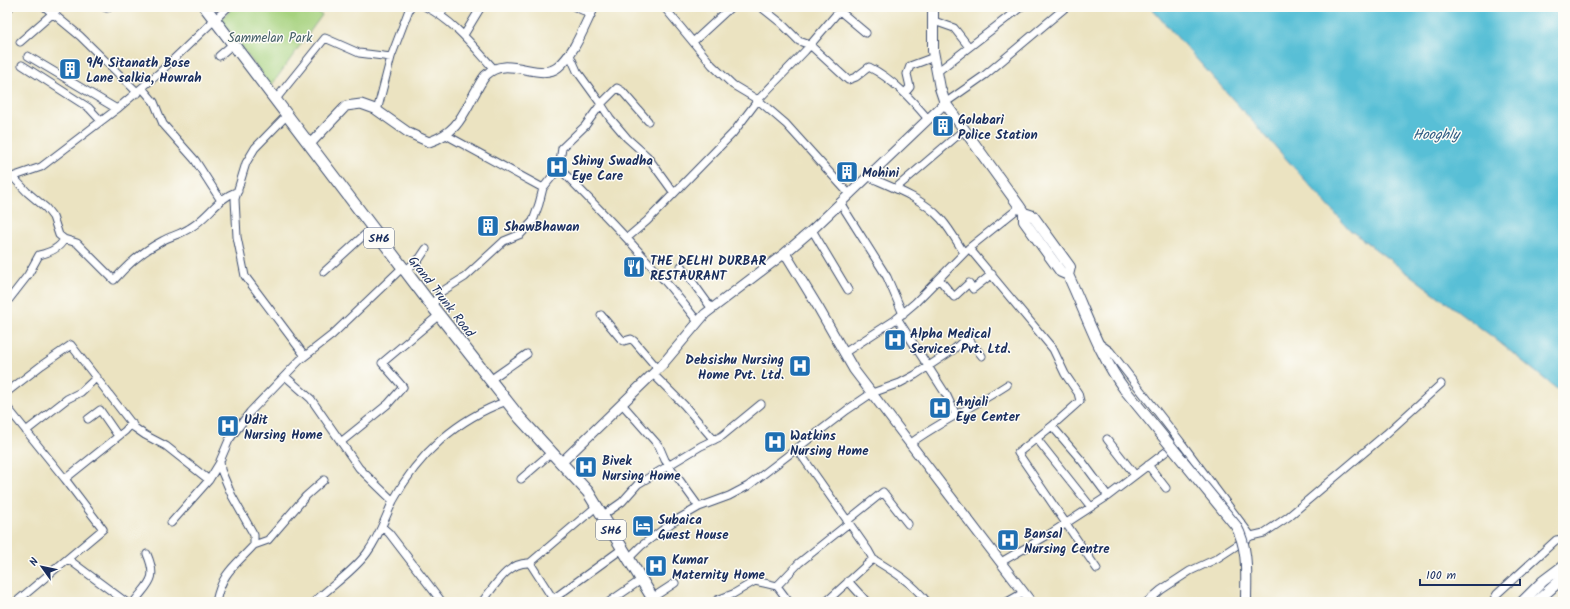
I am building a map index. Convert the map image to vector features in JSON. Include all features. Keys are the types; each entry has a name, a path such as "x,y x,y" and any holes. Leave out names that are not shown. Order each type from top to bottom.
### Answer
{"main road":[{"name":"Grand Trunk Road","path":"205,7 288,114 403,269 490,380 561,463 588,492 654,600"},
{"path":"933,7 934,57 940,88 946,103 1022,210 1024,221 1061,272 1068,275 1108,364 1125,390 1236,526 1242,538 1245,554 1246,602"},
{"path":"1522,602 1543,581 1563,566"},
{"path":"1536,602 1563,578"}],"street":[{"path":"7,10 10,7"},
{"path":"45,7 154,102 163,124 195,160 220,200"},
{"path":"20,42 60,7"},
{"path":"104,7 108,7"},
{"path":"10,177 41,167 117,109 140,90 228,7"},
{"path":"377,110 391,57 410,7"},
{"path":"426,7 441,14 464,35 494,69"},
{"path":"441,14 444,7"},
{"path":"464,35 481,7"},
{"path":"310,144 346,106 361,104 377,110 409,133 429,142 446,135 453,130 485,76 494,69 509,67 544,72 557,68 569,54 593,10 575,7"},
{"path":"664,7 693,42 733,85 758,100 786,124 850,195"},
{"path":"693,42 731,7"},
{"path":"761,7 781,23 798,40 810,45 848,80 856,77 869,67 878,72 905,93 928,119"},
{"path":"937,72 1021,7"},
{"path":"561,463 656,372 698,322 712,308 785,253 841,204 946,103 985,75 1066,7"},
{"path":"627,238 647,221 733,133 758,100 810,45 837,9 866,33"},
{"path":"934,21 954,28 969,47"},
{"path":"276,99 325,38 359,53 391,57"},
{"path":"219,56 234,44"},
{"path":"569,54 577,71 610,118 627,138 647,156 674,193"},
{"path":"28,56 117,109"},
{"path":"905,93 910,86 907,74 910,66 934,57"},
{"path":"22,65 89,108 101,121"},
{"path":"341,442 388,404 403,387 382,363 436,311 441,292 465,277 504,241 521,234 532,221 540,204 543,188 560,168 562,148 584,126 601,104 617,88 622,91 648,121"},
{"path":"288,114 255,148 246,163 235,199 237,237 245,276 305,356"},
{"path":"896,188 965,129"},
{"path":"446,135 543,188"},
{"path":"560,168 669,284 698,322"},
{"path":"10,177 46,208 53,217 59,235 64,239 77,243 114,280 126,266 142,253 190,228 220,200 238,191"},
{"path":"869,177 896,188 921,203 941,219 967,251 992,274 1053,349 1065,374 1078,392 1080,401 1037,439 1018,453 1098,570"},
{"path":"841,204 887,277 900,316 947,396 956,415"},
{"path":"844,353 900,316 939,280 967,251 1022,210"},
{"path":"324,272 372,228"},
{"path":"812,230 848,290"},
{"path":"7,302 28,275 40,255 49,253 63,242 64,239"},
{"path":"171,523 209,480 220,462 229,440 250,412 305,356 332,335 403,269 420,258 426,249"},
{"path":"785,253 854,370 1031,602"},
{"path":"682,266 712,308"},
{"path":"939,280 954,296 969,283 973,289 992,274"},
{"path":"601,315 621,339 624,341 631,339 634,341 656,372 714,440"},
{"path":"628,559 641,546 699,507 729,496 748,486 847,410 872,393 900,383 953,350 970,335 982,356"},
{"path":"1099,344 1110,351 1251,536"},
{"path":"7,392 71,345 132,423 145,435 166,446 209,480"},
{"path":"490,380 527,354"},
{"path":"285,376 311,398 360,468 394,500"},
{"path":"26,431 61,402 81,392 97,377"},
{"path":"1146,602 1190,571 1216,559 1251,536 1264,533 1288,517 1386,434 1441,384"},
{"path":"910,443 934,426 980,403 1007,385"},
{"path":"314,602 345,576 368,552 382,527 394,500 416,465 444,435 471,417 507,401"},
{"path":"622,404 660,446 662,454 699,507"},
{"path":"482,602 499,580 517,564 530,563 600,511 622,502 638,484 722,436 761,404"},
{"path":"7,407 103,529 16,602"},
{"path":"88,419 100,410 118,436"},
{"path":"65,479 132,423"},
{"path":"1052,426 1082,461 1108,496"},
{"path":"1037,439 1091,507"},
{"path":"1107,439 1135,475"},
{"path":"1001,562 1067,523 1108,496 1180,441"},
{"path":"797,449 874,560 899,575 922,595 927,602"},
{"path":"521,479 552,452"},
{"path":"220,462 221,470 232,496 254,535 254,545"},
{"path":"1148,465 1166,488"},
{"path":"216,602 222,583 229,570 254,545 268,540 306,496 324,480"},
{"path":"776,586 799,564 883,492 908,524"},
{"path":"382,527 389,533 442,602"},
{"path":"1497,602 1494,599 1497,594 1556,540 1563,539"},
{"path":"530,563 551,600 622,549"},
{"path":"134,602 151,580 153,572 147,554"},
{"path":"68,559 126,602"},
{"path":"826,602 848,581 874,560"},
{"path":"609,602 641,580"},
{"path":"718,602 717,600 733,594 755,581 776,586 789,602"},
{"path":"848,581 867,602"},
{"path":"654,600 675,583"},
{"path":"1007,602 1023,593"}],"green space":[{"name":"Sammelan Park","path":"233,7 310,7 322,15 271,86 221,20"}],"water":[{"name":"Hooghly","path":"1150,7 1563,7 1563,394 1494,338 1350,230"}],"place":[{"name":"9/4 Sitanath Bose Lane salkia, Howrah","path":"70,69"},
{"name":"Golabari Police Station","path":"943,126"},
{"name":"Shiny Swadha Eye Care","path":"557,167"},
{"name":"Mohini","path":"847,172"},
{"name":"ShawBhawan","path":"488,226"},
{"name":"THE DELHI DURBAR RESTAURANT","path":"634,267"},
{"name":"Alpha Medical Services Pvt. Ltd.","path":"895,340"},
{"name":"Debsishu Nursing Home Pvt. Ltd.","path":"800,366"},
{"name":"Anjali Eye Center","path":"940,408"},
{"name":"Udit Nursing Home","path":"228,426"},
{"name":"Watkins Nursing Home","path":"775,442"},
{"name":"Bivek Nursing Home","path":"586,467"},
{"name":"Subaica Guest House","path":"643,526"},
{"name":"Bansal Nursing Centre","path":"1008,540"},
{"name":"Kumar Maternity Home","path":"656,566"}]}
